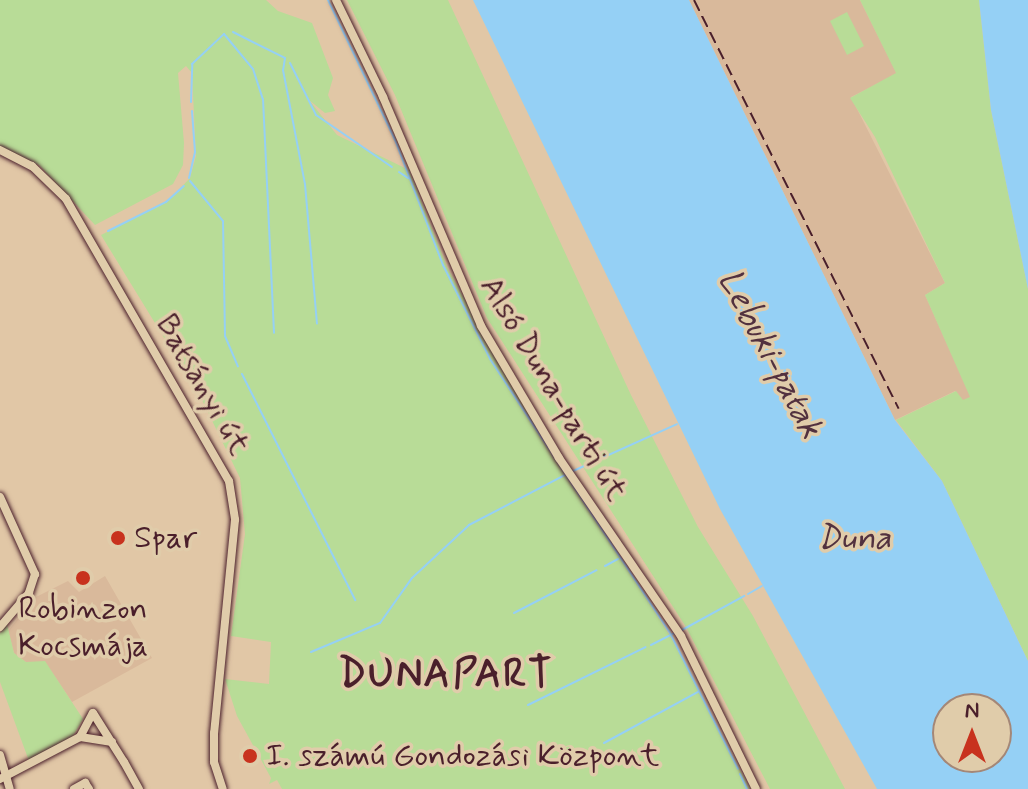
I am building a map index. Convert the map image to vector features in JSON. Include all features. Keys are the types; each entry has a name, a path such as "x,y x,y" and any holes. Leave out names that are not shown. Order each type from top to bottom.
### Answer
{"street":[{"name":"Alsó Duna-parti út","path":"336,0 397,128 471,306 569,473 681,636 756,789"},
{"name":"Batsányi út","path":"0,150 32,166 66,199 229,481 235,520 214,733 214,762 223,789"},
{"path":"0,497 35,574 29,593 0,627"},
{"path":"3,778 80,737 93,713 139,789"},
{"path":"80,737 112,742"},
{"path":"0,758 3,778 10,789"},
{"path":"74,789 85,783 89,789"}],"shaded area":[{"path":"689,0 860,0 897,74 851,97 945,283 925,295 971,397 963,401 955,391 895,420"},
{"path":"105,576 152,658 72,702 45,662 26,662 14,653 8,631 34,598 68,581 79,592"}],"green space":[{"path":"0,0 266,0 278,11 312,23 333,78 328,95 335,111 325,113 309,100 337,135 409,170 447,267 514,390 672,639 750,789 282,789 277,780 269,784 271,778 237,716 225,679 269,684 271,642 231,636 245,534 240,478 201,398 101,235 167,202 190,178 196,156 192,73 186,66 178,73 184,143 183,165 173,184 95,225 39,165 0,147"},
{"path":"347,0 448,0 631,395 698,527 753,616 845,789 770,789 686,627 487,318 395,95"},
{"path":"860,0 979,0 991,110 1028,289 1028,661 942,481 896,420 956,391 963,400 970,397 925,295 945,283 875,137 850,98 896,73"},
{"path":"847,12 864,46 847,55 830,21"},
{"path":"7,624 14,653 26,662 45,661 83,719 73,736 29,761 0,682 0,633"}],"water":[{"name":"Duna","path":"473,0 689,0 895,420 942,481 1028,661 1028,789 877,789 720,509"},
{"path":"979,0 1028,0 1028,289 991,110"}],"waterway":[{"path":"328,0 395,140 443,265 490,359 669,631 738,769"},
{"path":"233,32 285,58"},
{"path":"191,102 192,64 224,34 253,69 263,99 274,333"},
{"path":"285,58 283,70 305,184 317,323"},
{"path":"290,63 316,115 392,167"},
{"path":"189,178 195,152 192,111"},
{"path":"399,172 408,178"},
{"path":"190,181 223,221 225,336 238,366"},
{"path":"108,231 166,202 184,186"},
{"path":"242,374 355,600"},
{"path":"573,471 677,424"},
{"path":"311,652 380,623 412,578 469,525 567,474"},
{"path":"605,566 618,559"},
{"path":"514,613 597,570"},
{"path":"748,594 762,586"},
{"path":"682,630 744,596"},
{"path":"651,645 673,634"},
{"path":"528,705 646,647"},
{"path":"604,743 698,692"},
{"path":"740,774 747,789"}],"railway":[{"path":"694,0 899,409"}],"place":[{"name":"Spar","path":"118,538"},
{"name":"Robinzon Kocsmája","path":"83,578"},
{"name":"I. számú Gondozási Központ","path":"250,756"}],"district":[{"name":"DUNAPART","path":"446,675"}],"water label":[{"name":"Lebuki-patak","path":"770,354"}]}
